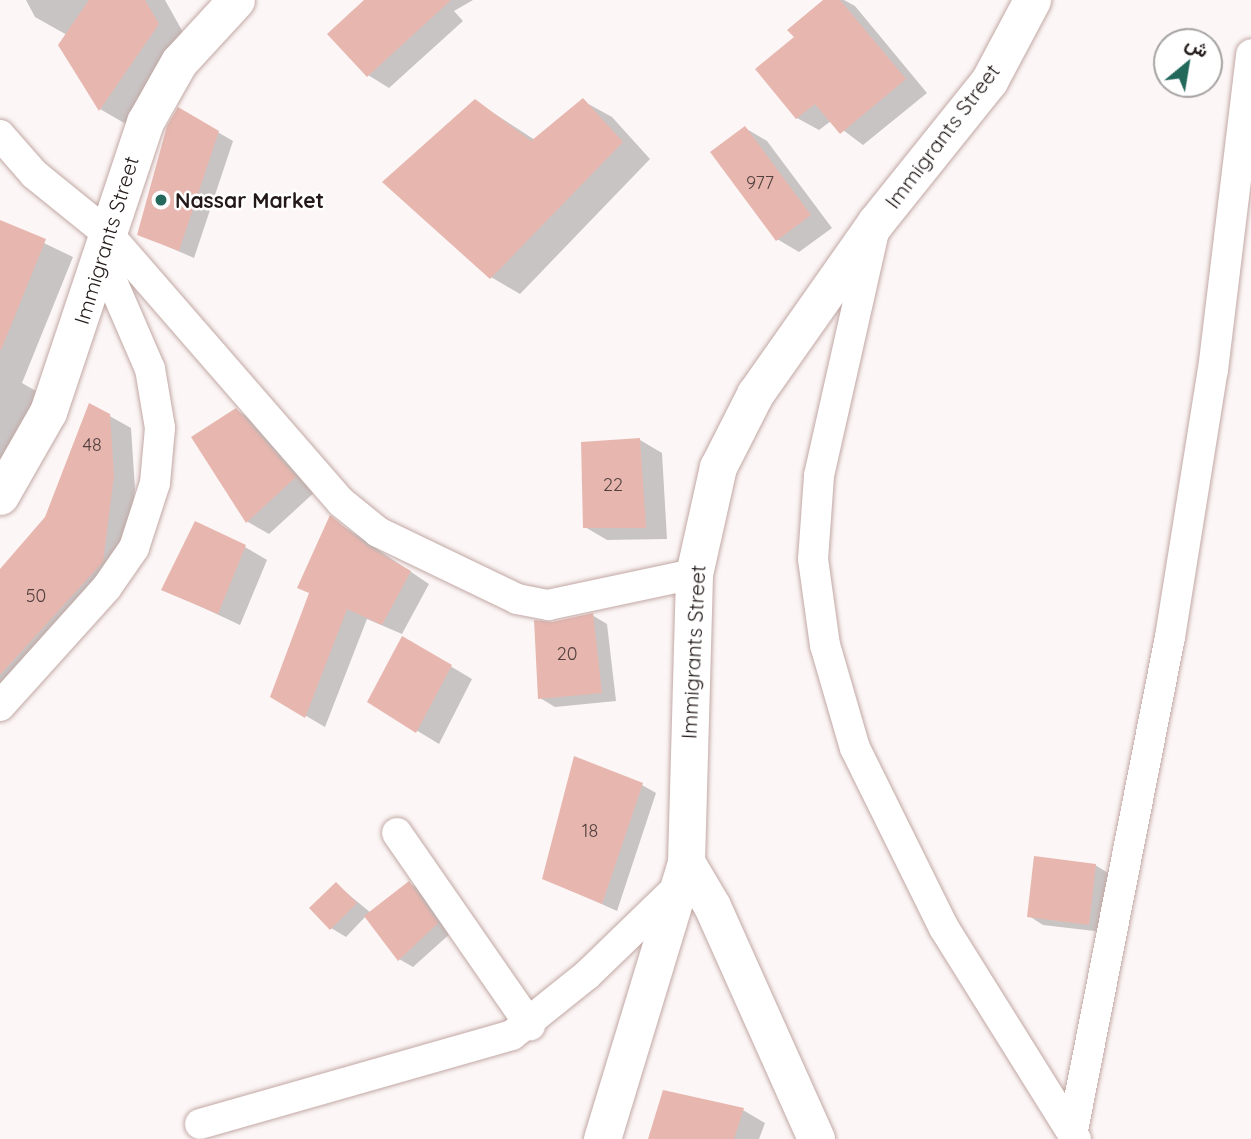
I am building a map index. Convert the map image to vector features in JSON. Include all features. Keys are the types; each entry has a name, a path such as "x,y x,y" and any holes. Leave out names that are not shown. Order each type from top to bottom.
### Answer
{"street":[{"name":"Immigrants Street","path":"0,496 48,412 145,122 179,62 236,0"},
{"name":"Immigrants Street","path":"602,1139 683,874 694,575 718,467 755,394 876,222 989,81 1032,0"},
{"path":"1075,1134 1170,637 1213,370 1251,54"},
{"path":"1,139 104,245 341,502 378,532 517,599 548,605 694,575"},
{"path":"876,222 819,476 813,559 825,645 855,748 944,928 1075,1134"},
{"path":"0,706 107,587 134,548 155,483 160,428 150,369 104,245"},
{"path":"397,833 530,1025"},
{"path":"200,1124 428,1061 530,1025 683,874 712,906 816,1139"}],"building":[{"path":"89,0 145,0 159,24 99,111 58,45"},
{"path":"364,0 451,0 367,77 327,34"},
{"path":"823,0 840,0 906,79 840,134 815,104 796,119 755,69 794,37 787,30"},
{"path":"583,98 623,142 490,279 382,182 475,99 531,141"},
{"path":"178,107 219,131 179,251 137,235 167,126"},
{"path":"745,126 811,215 776,241 710,152"},
{"path":"0,220 46,239 1,350 0,350"},
{"path":"89,403 110,414 114,476 103,562 0,675 0,569 45,517"},
{"path":"236,408 296,477 246,523 191,437"},
{"path":"640,438 646,528 583,528 581,442"},
{"path":"330,515 367,546 411,571 382,625 347,609 305,718 270,697 309,593 297,588"},
{"path":"195,521 246,545 218,614 161,590"},
{"path":"593,613 602,693 538,699 534,620 552,622"},
{"path":"402,636 452,665 416,733 367,702"},
{"path":"574,756 643,783 602,904 542,879"},
{"path":"1034,856 1096,864 1089,925 1027,917"},
{"path":"409,881 438,923 398,961 364,916"},
{"path":"336,882 357,903 330,930 309,908"},
{"path":"663,1090 744,1108 734,1139 648,1139"}],"place":[{"name":"Nassar Market","path":"161,200"}]}
